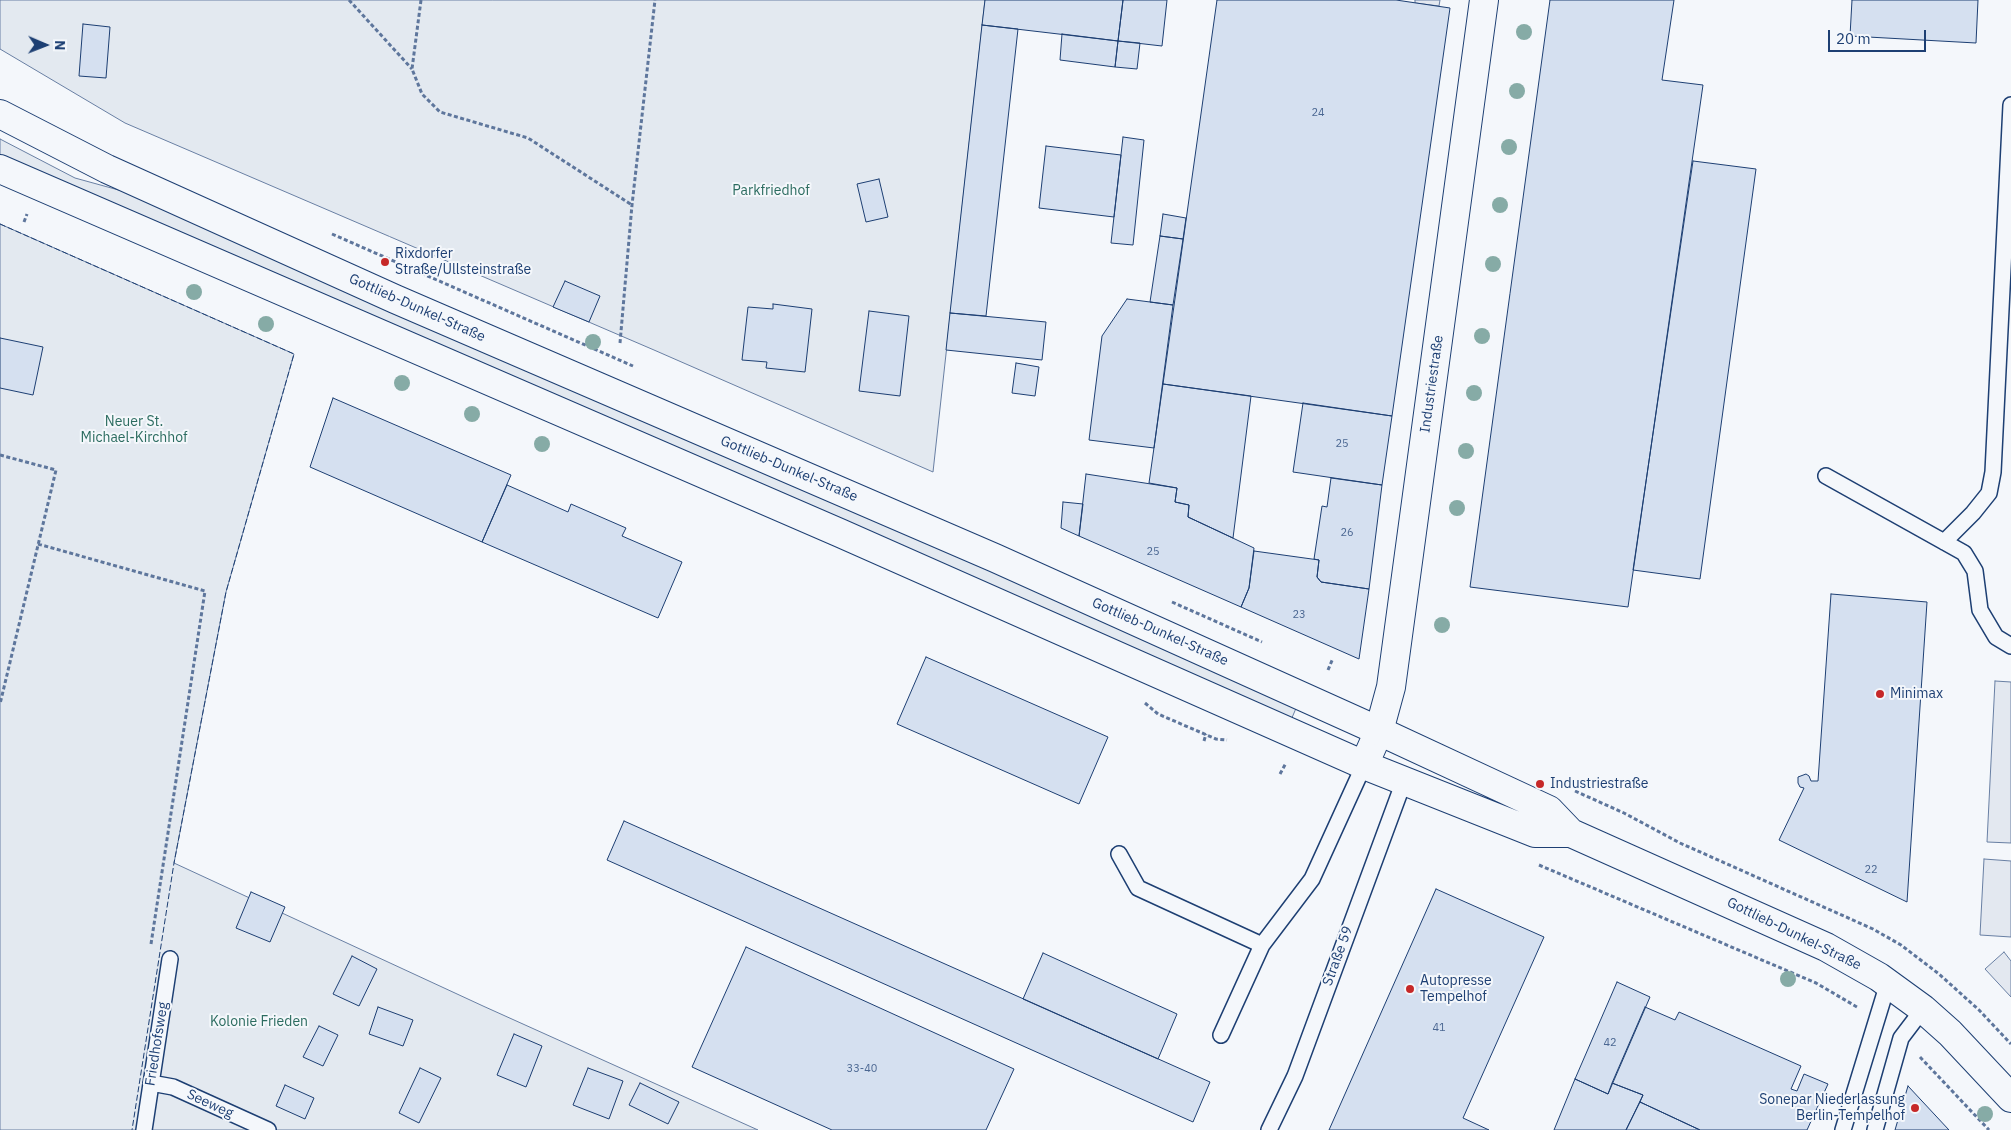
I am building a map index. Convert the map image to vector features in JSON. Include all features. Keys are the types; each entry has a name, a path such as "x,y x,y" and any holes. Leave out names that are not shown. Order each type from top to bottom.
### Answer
{"street":[{"name":"Industriestraße","path":"1364,765 1379,730 1391,687 1484,0"},
{"name":"Gottlieb-Dunkel-Straße","path":"0,114 107,169 395,299 996,558 1379,730 1549,810 1571,833 1826,947 1888,982 1950,1033 2011,1098"},
{"name":"Gottlieb-Dunkel-Straße","path":"0,169 788,510 1364,765 1535,833 1571,833"}],"lane":[{"path":"1944,542 1973,513 1989,493 1993,472 2007,283 2011,105"},
{"path":"1826,476 1964,553 1975,571 1980,610 1996,637 2011,646"},
{"path":"1221,1035 1262,945 1312,879 1364,765"},
{"name":"Straße 59","path":"1269,1130 1295,1076 1404,781"},
{"path":"1119,854 1138,888 1262,945"},
{"name":"Friedhofsweg","path":"144,1130 170,958"},
{"path":"1842,1130 1888,982"},
{"path":"1875,1130 1902,1038 1923,1009"},
{"name":"Seeweg","path":"151,1083 174,1087 268,1130"}],"path":[{"path":"349,0 412,69 422,94 440,112 528,138 632,206"},
{"path":"412,69 421,0"},
{"path":"620,343 632,206 655,0"},
{"path":"0,455 56,470 0,704"},
{"path":"38,544 205,592 149,954"},
{"path":"1328,670 1333,658"},
{"path":"1280,774 1286,762"}],"green space":[{"name":"Parkfriedhof","path":"0,0 985,0 933,472 125,123 0,49"},
{"path":"0,139 75,178 144,197 1297,706 1291,720 44,177 0,155"},
{"name":"Neuer St. Michael-Kirchhof","path":"0,224 294,354 226,592 174,863 483,1006 758,1130 0,1130"}],"shaded area":[{"path":"1415,0 1440,0 1439,6 1415,3"},
{"path":"1995,681 2011,682 2011,843 1987,842"},
{"path":"1984,859 2011,861 2011,937 1980,935"},
{"path":"2004,952 2011,961 2011,997 1985,969"}],"building":[{"path":"985,0 1123,0 1118,41 982,25"},
{"path":"1123,0 1167,0 1162,46 1118,41"},
{"path":"1217,0 1396,0 1450,8 1392,416 1163,384"},
{"path":"1550,0 1674,0 1662,80 1703,85 1628,607 1470,587"},
{"path":"1852,0 1978,0 1976,43 1850,36"},
{"path":"83,24 110,27 106,78 79,76"},
{"path":"982,25 1018,29 986,316 950,313"},
{"path":"1062,34 1118,41 1115,67 1060,60"},
{"path":"1118,41 1140,43 1137,69 1115,67"},
{"path":"1123,137 1144,140 1133,245 1111,243"},
{"path":"1046,146 1121,155 1114,217 1039,208"},
{"path":"1693,161 1756,169 1700,579 1633,570"},
{"path":"879,179 888,217 866,222 857,184"},
{"path":"1163,214 1186,218 1183,239 1160,236"},
{"path":"1160,236 1183,239 1173,305 1150,302"},
{"path":"565,281 600,296 589,322 553,307"},
{"path":"1127,299 1173,305 1154,448 1089,440 1102,336"},
{"path":"773,304 812,309 805,372 766,368 767,362 742,360 748,307 773,309"},
{"path":"869,311 909,316 900,396 859,391"},
{"path":"950,313 1046,322 1042,360 946,350"},
{"path":"0,338 43,347 33,395 0,388"},
{"path":"1016,363 1039,367 1035,396 1012,393"},
{"path":"1163,384 1251,396 1233,538 1188,517 1189,505 1175,502 1177,488 1149,483"},
{"path":"333,398 511,475 482,542 310,467"},
{"path":"1303,403 1392,416 1382,485 1293,472"},
{"path":"1086,474 1177,488 1175,502 1189,505 1188,517 1254,548 1249,588 1241,607 1079,536"},
{"path":"1331,478 1382,485 1369,589 1321,582 1317,577 1319,560 1314,559 1322,506 1327,507"},
{"path":"507,485 568,512 571,504 626,528 622,536 682,562 658,618 482,542"},
{"path":"1063,502 1083,504 1079,536 1061,528"},
{"path":"1254,551 1319,560 1317,577 1321,582 1369,589 1359,659 1241,607 1249,588"},
{"path":"1831,594 1927,602 1907,902 1779,840 1804,788 1800,787 1798,777 1806,774 1811,781 1818,781"},
{"path":"926,657 1108,737 1079,804 897,724"},
{"path":"624,821 1210,1082 1193,1122 607,860"},
{"path":"1436,889 1544,937 1463,1118 1489,1130 1329,1130"},
{"path":"251,892 285,907 270,942 236,928"},
{"path":"746,947 1014,1069 986,1130 832,1130 692,1067"},
{"path":"1043,953 1177,1014 1158,1059 1023,999"},
{"path":"352,956 377,969 359,1006 333,994"},
{"path":"1617,982 1650,997 1608,1094 1575,1079"},
{"path":"378,1007 413,1020 403,1046 369,1034"},
{"path":"1645,1007 1675,1020 1679,1012 1801,1066 1791,1089 1797,1091 1804,1074 1828,1084 1807,1130 1700,1130 1640,1102 1643,1095 1612,1083"},
{"path":"319,1026 338,1035 323,1066 303,1057"},
{"path":"514,1034 542,1046 526,1087 497,1075"},
{"path":"420,1068 441,1078 419,1123 399,1113"},
{"path":"588,1068 623,1081 609,1119 573,1105"},
{"path":"1575,1079 1608,1094 1612,1083 1643,1095 1626,1130 1554,1130"},
{"path":"640,1083 679,1102 668,1124 629,1105"},
{"path":"285,1085 314,1098 305,1119 276,1106"},
{"name":"Sonepar Niederlassung Berlin-Tempelhof","path":"1908,1086 1949,1130 1895,1130"},
{"path":"1640,1102 1700,1130 1626,1130"}],"fence":[{"path":"0,224 294,354 226,592 174,863 132,1130"}],"place":[{"name":"Rixdorfer Straße/Ullsteinstraße","path":"385,262"},
{"name":"Minimax","path":"1880,694"},
{"name":"Industriestraße","path":"1540,784"},
{"name":"Autopresse Tempelhof","path":"1410,989"},
{"name":"Sonepar Niederlassung Berlin-Tempelhof","path":"1915,1108"}],"park label":[{"name":"Kolonie Frieden","path":"259,1022"}]}
